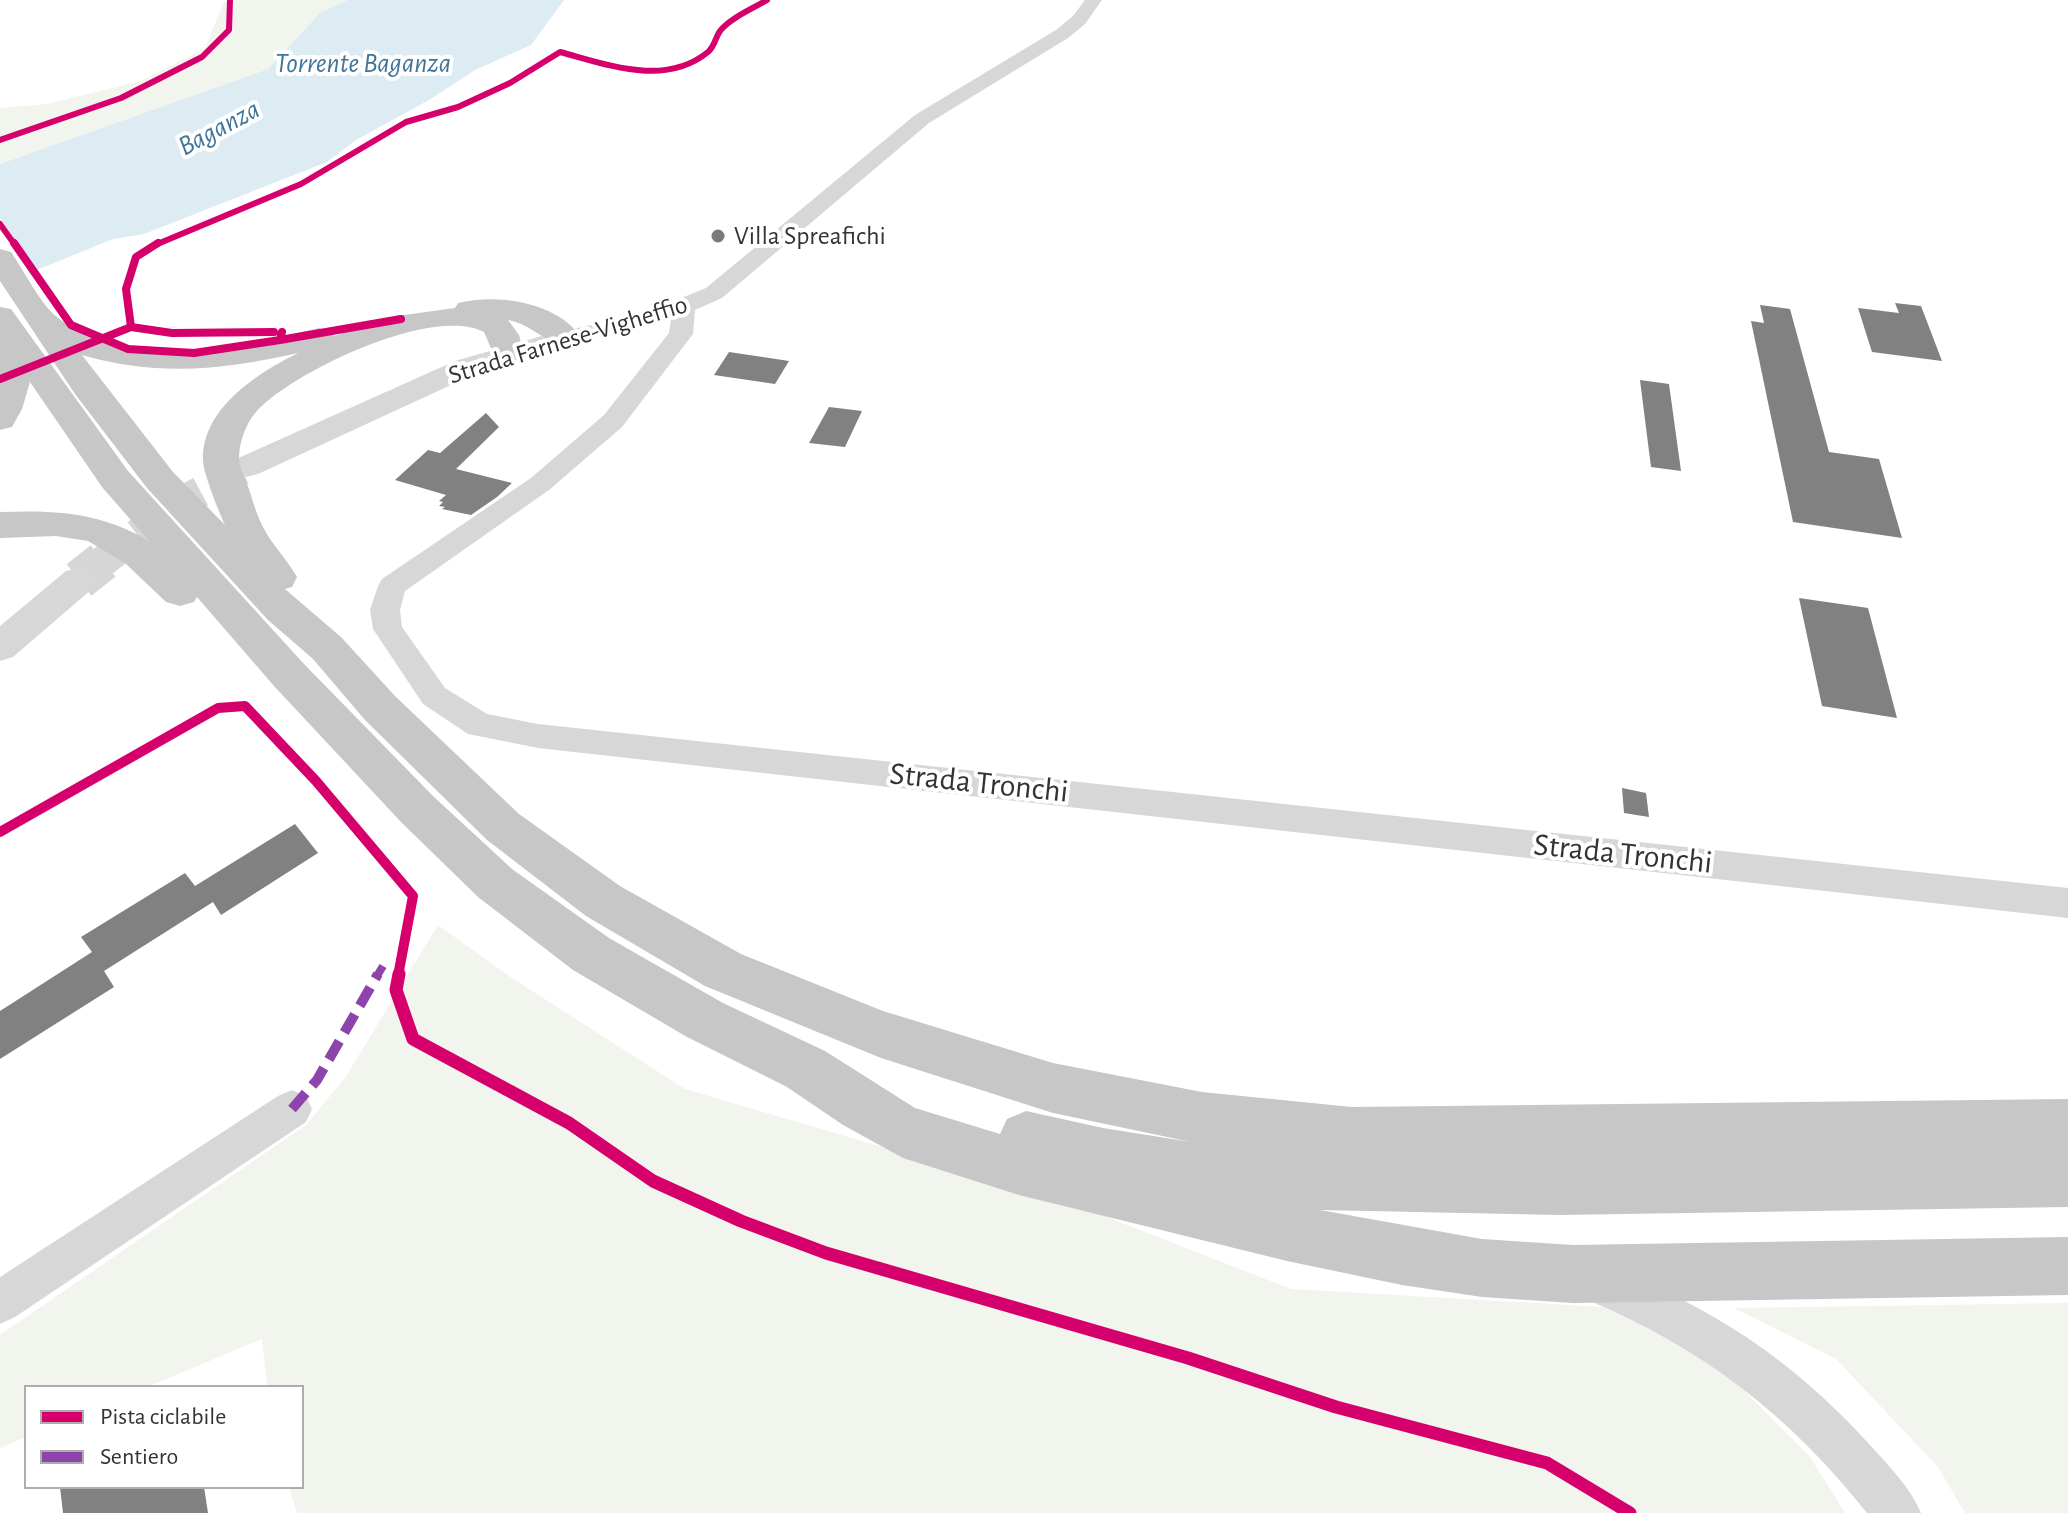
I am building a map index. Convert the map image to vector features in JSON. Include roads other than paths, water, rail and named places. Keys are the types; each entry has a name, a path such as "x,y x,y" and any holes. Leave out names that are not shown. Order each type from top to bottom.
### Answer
{"highway":[{"path":"0,258 20,318 115,479 261,646 454,847 506,892 591,954 705,1020 816,1075 903,1131 972,1154 1287,1232 1402,1256 1482,1268 1544,1273 2068,1266"},
{"path":"20,318 91,348 155,362 197,361 266,350 433,312 517,312 554,325 566,338"},
{"path":"0,419 15,377 13,343 20,318"},
{"path":"20,318 103,409 160,480 282,610 327,648"},
{"path":"508,353 505,337 492,324 476,319 434,319 381,330 310,356 272,381 241,407 227,435 220,460 245,528 327,648 380,708 503,827 603,901 723,970 881,1034 1053,1088 1202,1118 1352,1134 2068,1125"},
{"path":"0,525 63,523 106,532 153,564 193,604 244,631 261,646"},
{"path":"767,1050 905,1103 1057,1145 1189,1170 1297,1183 1461,1189 2068,1179"}],"street":[{"name":"Strada Farnese-Vigheffio","path":"246,467 466,367 508,353 684,308 714,293 922,119 1062,34 1079,20 1094,0"},
{"name":"Strada Tronchi","path":"684,308 681,334 613,421 540,484 392,586 385,610 388,629 434,696 479,725 538,736 2068,903"},
{"path":"0,647 79,580"},
{"path":"0,1302 292,1109"},
{"path":"1544,1273 1608,1287 1674,1317 1726,1347 1806,1410 1854,1460 1897,1513"}],"water":[{"name":"Torrente Baganza","path":"347,0 564,0 531,45 475,70 429,100 356,140 327,162 144,234 113,239 0,285 0,164 268,69 320,13"}],"tunnel":[{"path":"101,563 172,507 246,467"},
{"path":"79,580 103,561"}],"place":[{"name":"Villa Spreafichi","path":"718,236"}],"water label":[{"name":"Baganza","path":"219,128"}]}
